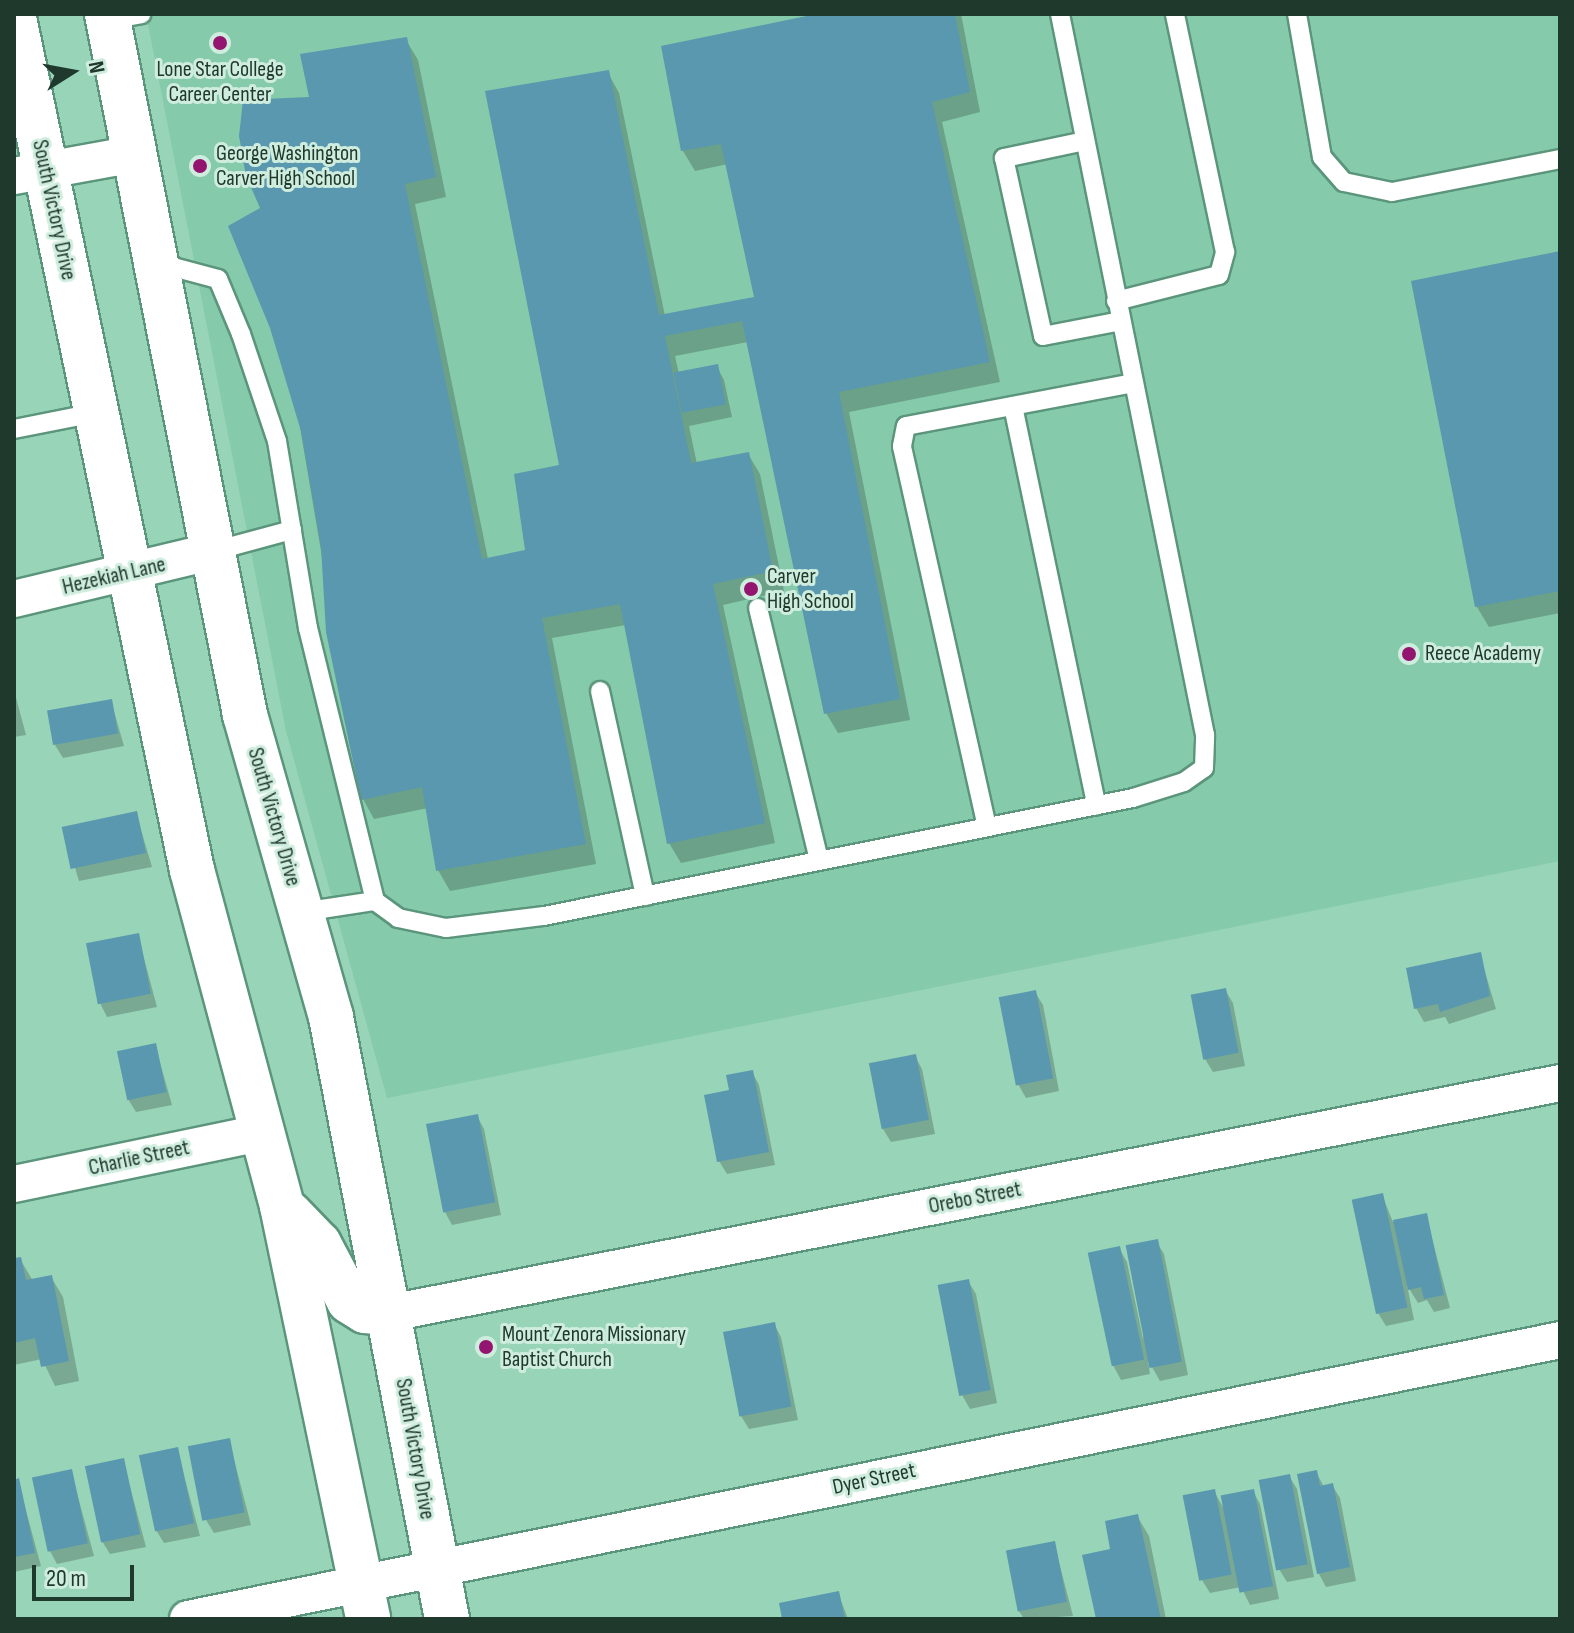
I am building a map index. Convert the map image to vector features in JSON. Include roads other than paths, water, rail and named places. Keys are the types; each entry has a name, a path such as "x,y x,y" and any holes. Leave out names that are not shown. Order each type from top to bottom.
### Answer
{"main road":[{"name":"South Victory Drive","path":"119,16 135,154 245,715 331,1017 447,1619"},
{"name":"South Victory Drive","path":"14,18 30,173 95,413 192,870 282,1206 365,1602"},
{"path":"282,1206 319,1244 349,1301 365,1311 390,1313"}],"street":[{"path":"30,173 135,154"},
{"name":"Hezekiah Lane","path":"14,599 129,575 214,551"},
{"name":"Orebo Street","path":"390,1313 1560,1083"},
{"name":"Charlie Street","path":"14,1184 264,1132"},
{"name":"Dyer Street","path":"188,1619 365,1602 437,1569 1560,1340"}],"lane":[{"path":"156,262 218,279 277,441 308,628 375,901 398,918 446,928 544,916 1096,805 1184,782 1204,768 1205,735 1060,14"},
{"path":"1116,301 1219,275 1225,252 1175,14"},
{"path":"1297,14 1322,157 1344,182 1392,192 1560,159"},
{"path":"1085,141 1004,158 1043,336 1121,321"},
{"path":"987,827 902,446 906,426 1133,383"},
{"path":"1013,406 1096,805"},
{"path":"14,429 95,413"},
{"path":"214,551 292,530"},
{"path":"758,608 819,861"},
{"path":"600,691 645,896"},
{"path":"301,912 375,901"}],"place":[{"name":"Lone Star College Career Center","path":"220,43"},
{"name":"George Washington Carver High School","path":"200,166"},
{"name":"Carver High School","path":"751,589"},
{"name":"Reece Academy","path":"1409,654"},
{"name":"Mount Zenora Missionary Baptist Church","path":"486,1347"}]}
